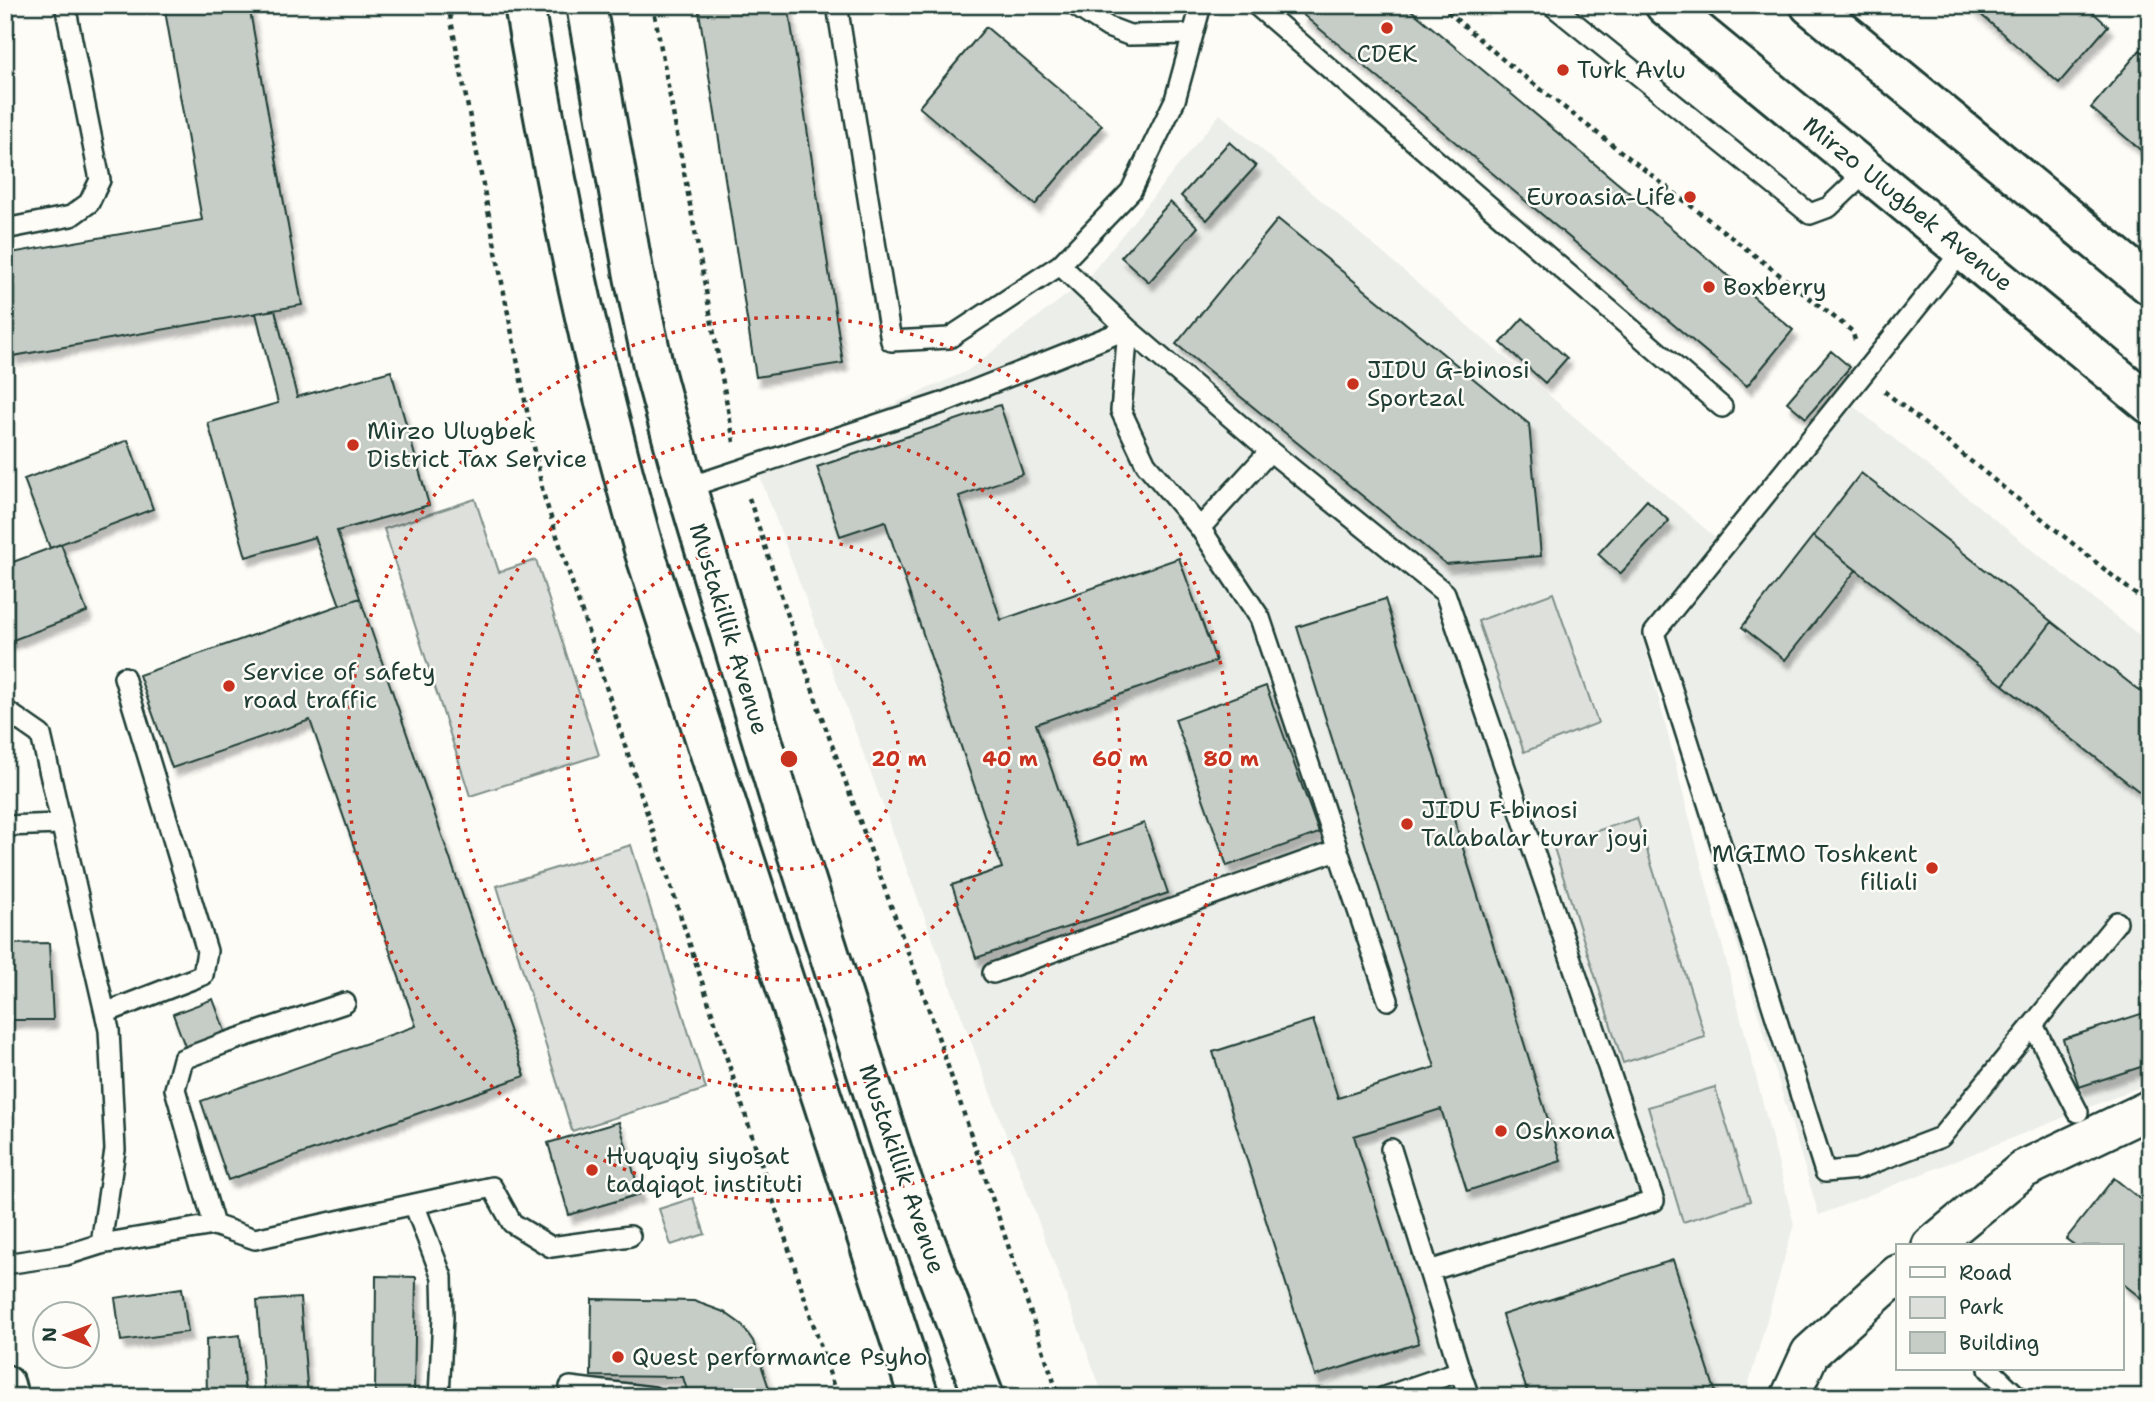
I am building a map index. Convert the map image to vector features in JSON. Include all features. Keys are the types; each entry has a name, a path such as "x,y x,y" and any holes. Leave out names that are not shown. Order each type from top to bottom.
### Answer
{"main road":[{"path":"524,5 552,166 578,292 641,540 919,1397"},
{"name":"Mustakillik Avenue","path":"586,5 654,370 686,488 778,793 898,1170 984,1397"},
{"name":"Mirzo Ulugbek Avenue","path":"1665,5 2150,404"},
{"path":"1810,5 2150,285"},
{"path":"5,1385 8,1397"}],"street":[{"path":"1933,1244 2024,1169 2150,1109"},
{"path":"1790,1397 1810,1353 1896,1278"}],"lane":[{"path":"5,229 71,216 89,203 100,180 65,5"},
{"path":"837,5 891,341 948,338 1060,265 1131,191 1175,100 1201,5"},
{"path":"1074,5 1108,27 1129,35 1193,34"},
{"path":"1256,5 1722,407"},
{"path":"1552,5 1810,214 1829,207 1867,172"},
{"path":"1964,250 1654,633 1825,1172 1857,1169 1941,1137 2117,922"},
{"path":"1060,265 1128,329 1270,451 1445,593 1654,1201 1429,1271"},
{"path":"686,488 943,403 1128,329"},
{"path":"1128,329 1121,411 1146,464 1200,528 1260,618 1388,1000"},
{"path":"1200,528 1270,451"},
{"path":"105,1013 203,975 207,951 124,677"},
{"path":"5,710 41,735 109,1030 115,1150 101,1244"},
{"path":"5,826 60,824"},
{"path":"993,973 1338,850"},
{"path":"214,1224 175,1089 183,1059 345,1003"},
{"path":"2033,1025 2078,1112"},
{"path":"1391,1149 1469,1397"},
{"path":"5,1264 66,1255 101,1244 214,1224 255,1239 492,1187 513,1223 551,1247 630,1236"},
{"path":"414,1203 442,1277 439,1397"},
{"path":"1990,1370 2018,1397"},
{"path":"1384,1397 1460,1371"},
{"path":"570,1387 653,1397"}],"path":[{"path":"448,5 543,493 837,1397"},
{"path":"653,5 740,470 821,715 927,1004 1059,1397"},
{"path":"1440,5 1507,63 1852,331 1865,373 1894,401 2150,606"}],"shaded area":[{"path":"1220,114 1716,538 1641,630 1794,1224 1745,1397 1104,1397 756,466 967,371 1085,281"},
{"name":"MGIMO Toshkent filiali","path":"1852,405 2150,644 2150,1083 1819,1215 1649,653"}],"green space":[{"path":"475,499 499,572 536,560 599,755 470,796 384,529"},
{"path":"1553,593 1598,723 1524,752 1478,621"},
{"path":"1637,818 1705,1037 1623,1063 1553,845"},
{"path":"631,845 706,1089 572,1131 497,886"},
{"path":"1715,1087 1750,1201 1683,1222 1648,1107"},
{"path":"693,1198 705,1234 671,1245 659,1209"}],"building":[{"path":"164,5 249,5 302,305 13,356 5,309 5,254 202,220"},
{"path":"698,5 788,5 843,363 756,377"},
{"path":"1310,5 1405,5 1793,330 1747,386 1302,14"},
{"path":"1970,5 2085,5 2108,26 2059,83"},
{"path":"986,27 1102,125 1035,205 919,107"},
{"path":"2140,50 2150,58 2150,158 2091,108"},
{"path":"1229,142 1256,166 1207,220 1181,196"},
{"path":"1170,202 1198,227 1149,282 1121,257"},
{"name":"JIDU G-binosi Sportzal","path":"1278,219 1529,424 1541,556 1446,564 1176,344"},
{"path":"275,310 297,397 391,371 429,505 337,531 360,598 340,605 315,537 246,557 208,423 278,403 256,313"},
{"path":"1523,318 1567,358 1545,383 1501,343"},
{"path":"1831,351 1850,367 1806,418 1787,402"},
{"path":"1000,405 1023,474 959,496 1001,620 1179,558 1216,661 1036,724 1078,846 1144,823 1168,893 976,958 952,885 1002,868 885,521 840,536 817,467"},
{"path":"128,440 153,509 50,548 24,479"},
{"path":"1861,473 2052,622 2003,685 1813,536"},
{"path":"1647,500 1669,521 1620,574 1598,554"},
{"path":"1813,536 1856,570 1785,660 1742,627"},
{"path":"61,544 87,612 5,643 5,565"},
{"path":"360,598 525,1076 228,1180 201,1101 416,1026 310,720 172,768 139,675"},
{"name":"JIDU F-binosi Talabalar turar joyi","path":"1385,599 1561,1161 1467,1191 1441,1109 1354,1136 1419,1343 1315,1376 1213,1052 1313,1020 1338,1098 1435,1067 1297,627"},
{"path":"2052,622 2150,699 2150,800 2003,685"},
{"path":"1266,686 1319,833 1227,866 1175,719"},
{"path":"49,943 53,1020 5,1020 5,944"},
{"path":"213,999 226,1034 186,1049 173,1014"},
{"path":"2150,1011 2150,1064 2079,1087 2063,1039"},
{"path":"619,1122 640,1194 569,1215 548,1143"},
{"path":"2114,1178 2150,1207 2150,1305 2124,1285 2124,1244 2073,1244 2066,1239"},
{"path":"1673,1260 1717,1397 1529,1397 1502,1315"},
{"path":"376,1276 416,1277 414,1397 375,1397"},
{"path":"182,1288 188,1332 121,1341 115,1298"},
{"path":"300,1298 308,1397 265,1397 257,1301"},
{"path":"592,1299 694,1301 724,1312 741,1324 753,1341 772,1397 689,1397 683,1377 591,1376"},
{"path":"240,1335 245,1397 207,1397 206,1339"}],"place":[{"name":"CDEK","path":"1387,28"},
{"name":"Turk Avlu","path":"1563,70"},
{"name":"Euroasia-Life","path":"1690,197"},
{"name":"Boxberry","path":"1709,287"},
{"name":"JIDU G-binosi Sportzal","path":"1353,384"},
{"name":"Mirzo Ulugbek District Tax Service","path":"353,445"},
{"name":"Service of safety road traffic","path":"229,686"},
{"name":"JIDU F-binosi Talabalar turar joyi","path":"1407,824"},
{"name":"MGIMO Toshkent filiali","path":"1932,868"},
{"name":"Oshxona","path":"1501,1131"},
{"name":"Huquqiy siyosat tadqiqot instituti","path":"592,1170"},
{"name":"Quest performance Psyho","path":"618,1357"}]}
